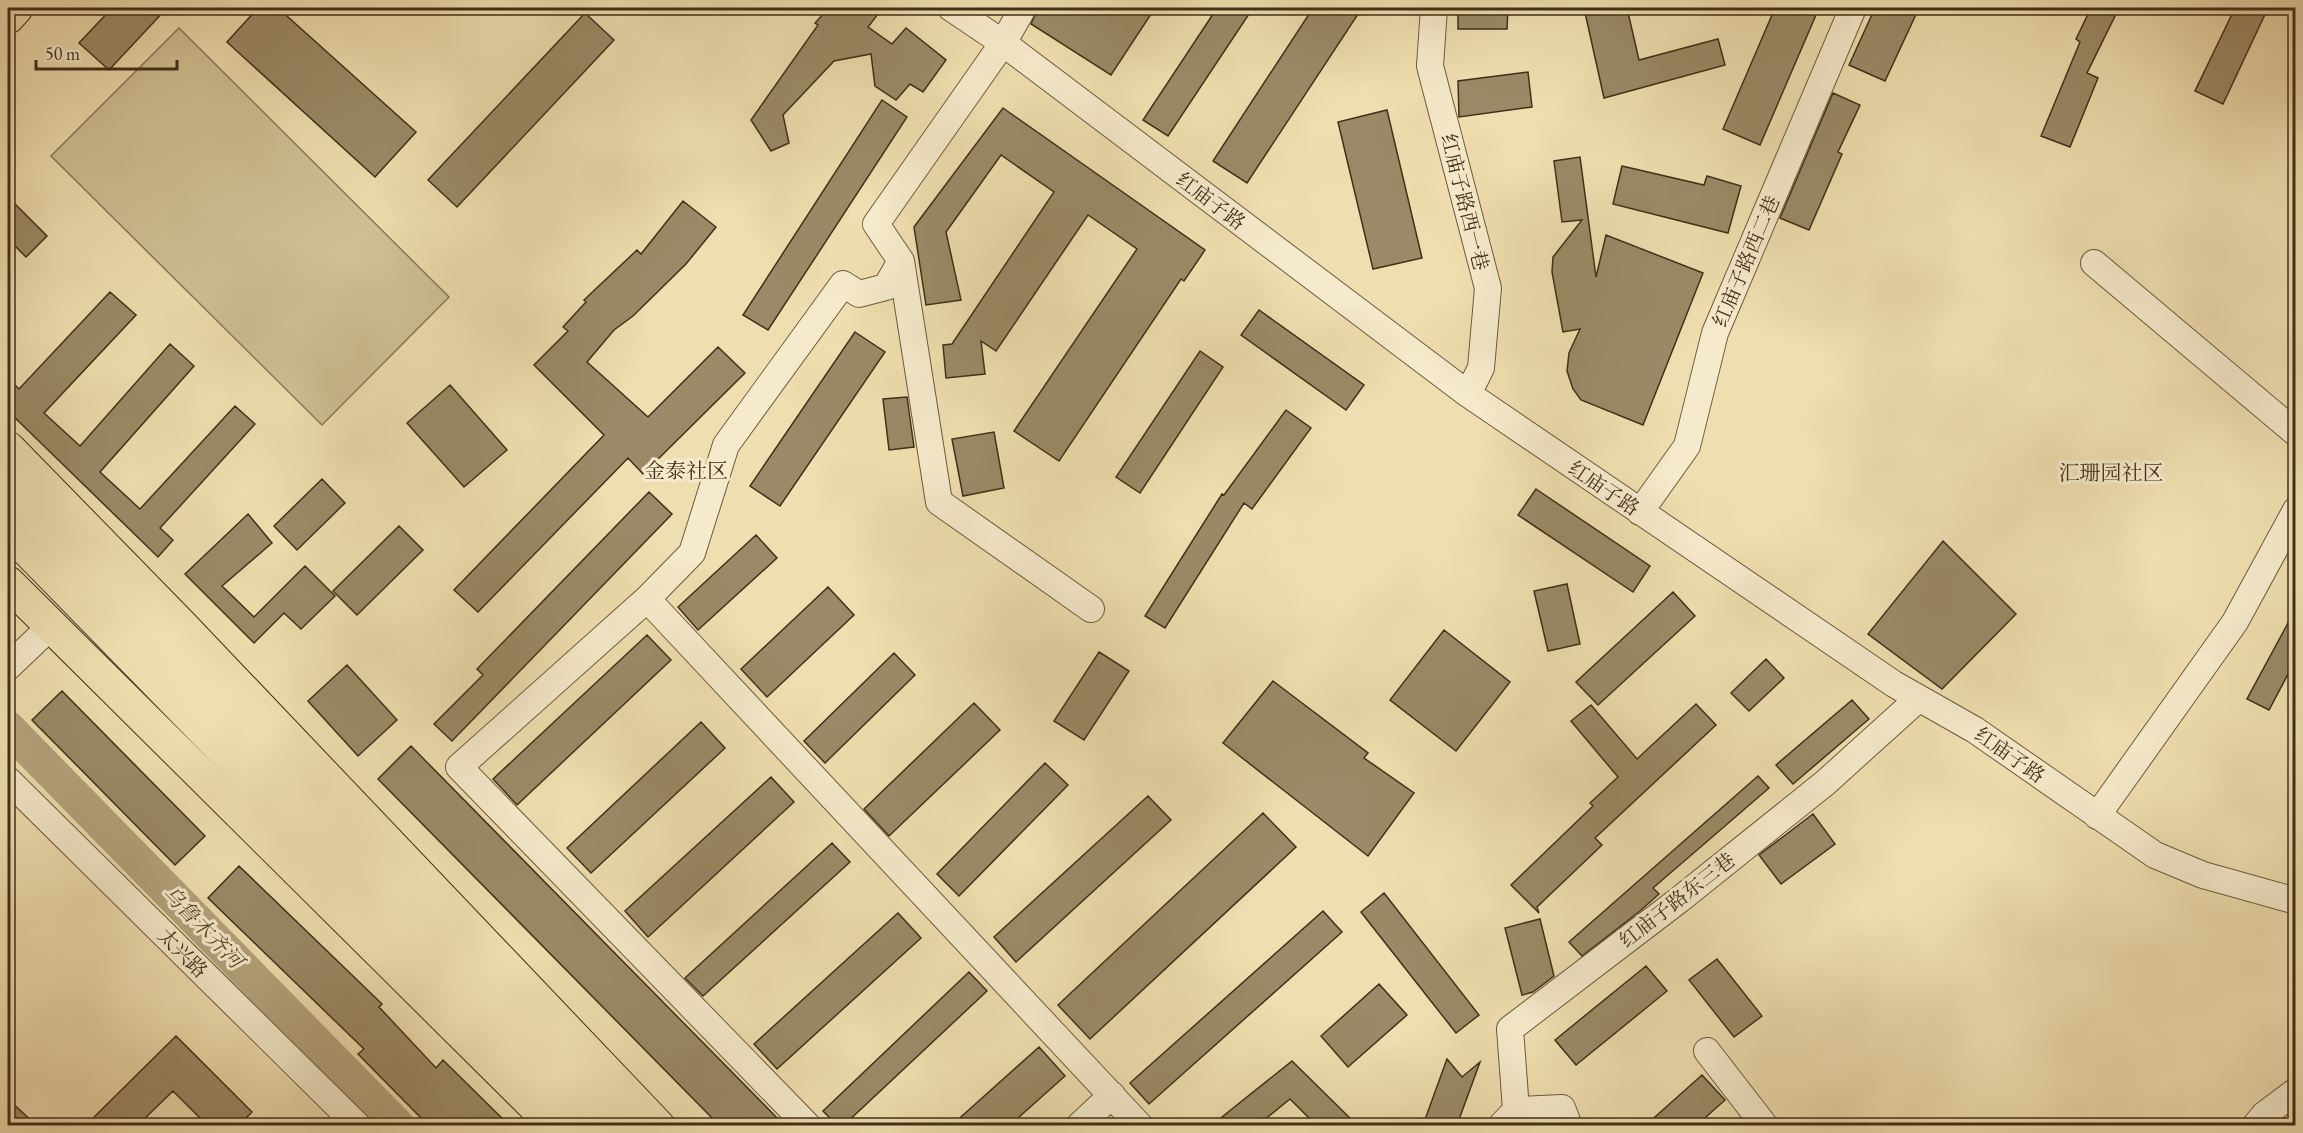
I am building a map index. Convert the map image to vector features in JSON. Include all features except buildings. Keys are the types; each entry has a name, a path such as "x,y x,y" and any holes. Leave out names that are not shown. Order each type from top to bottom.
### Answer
{"main road":[{"path":"8,17 16,8"},
{"path":"8,448 180,624 658,1125"},
{"path":"8,484 631,1125"},
{"path":"8,530 590,1125"},
{"path":"8,583 555,1125"}],"street":[{"name":"红庙子路","path":"951,8 1003,43 1468,394 1918,699 1975,730 2155,855 2204,875 2295,901"},
{"path":"1023,8 1003,43 876,224 901,261 939,501 1091,609"},
{"name":"红庙子路西一巷","path":"1434,8 1430,66 1488,288 1481,368 1468,394"},
{"name":"红庙子路西二巷","path":"1640,512 1687,446 1715,333 1853,8"},
{"path":"808,1125 459,767 647,599 692,553 726,445 843,284 859,294 886,287 901,261"},
{"path":"2094,263 2295,433"},
{"path":"2097,816 2235,622 2295,510"},
{"path":"647,599 1140,1125"},
{"path":"8,667 50,627"},
{"name":"红庙子路东三巷","path":"1508,1118 1510,1029 1679,900 1825,783 1918,699"},
{"name":"太兴路","path":"8,780 358,1125"},
{"path":"1707,1051 1765,1125"},
{"path":"2255,1125 2295,1091"},
{"path":"1079,1125 1112,1095"},
{"path":"1508,1118 1562,1108 1569,1125"}],"shaded area":[{"path":"179,28 449,297 322,425 51,156"}],"waterway":[{"name":"乌鲁木齐河","path":"8,728 398,1126"}],"district":[{"name":"金泰社区","path":"686,471"},
{"name":"汇珊园社区","path":"2111,473"}]}
